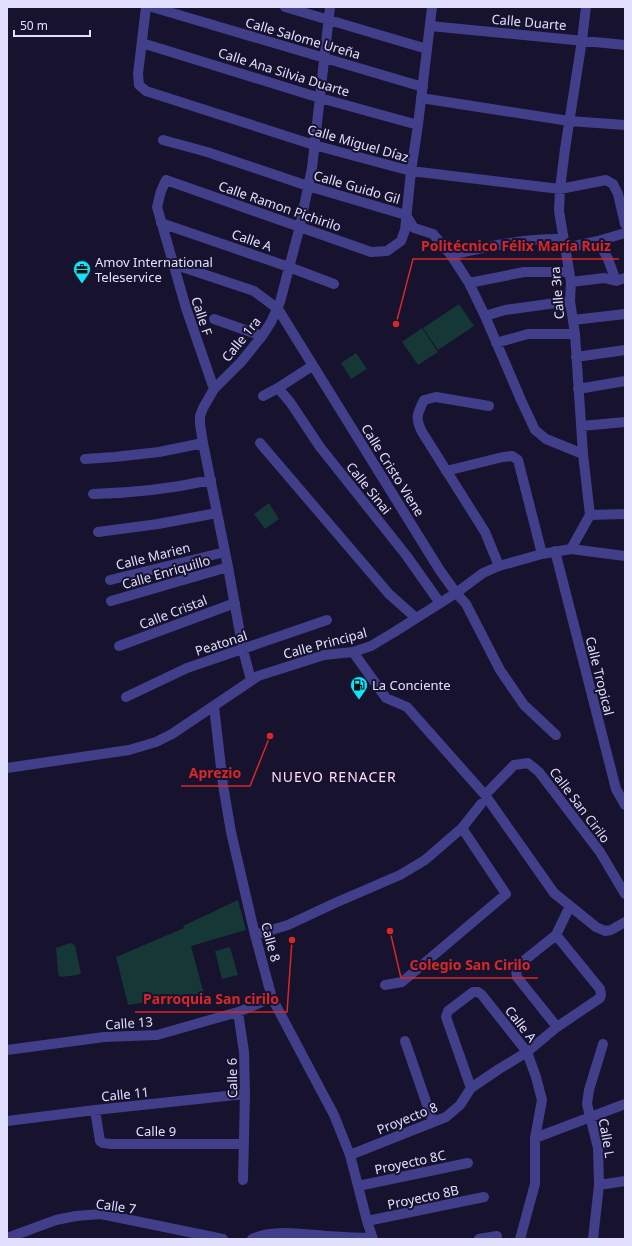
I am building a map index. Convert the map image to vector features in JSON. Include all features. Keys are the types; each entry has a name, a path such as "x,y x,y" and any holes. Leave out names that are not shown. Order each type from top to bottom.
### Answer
{"street":[{"name":"Calle Miguel Díaz","path":"146,7 138,74 139,85 146,91 314,145 411,171 560,189 606,180 613,184 618,194 625,224"},
{"name":"Calle Salome Ureña","path":"152,7 423,87"},
{"path":"285,7 427,49"},
{"name":"Calle 1ra","path":"252,680 243,650 203,443 200,416 214,390 241,362 262,336 278,309 300,226 308,186 325,58 330,7"},
{"name":"Calle 3ra","path":"586,7 569,121 560,189 559,211 570,277 570,301 575,334 583,454 590,515"},
{"path":"406,215 430,26 429,8"},
{"name":"Calle Duarte","path":"430,26 625,45"},
{"name":"Calle Ana Silvia Duarte","path":"142,43 320,98 418,126"},
{"path":"421,98 569,121 625,126"},
{"name":"Calle Guido Gil","path":"164,140 207,152 308,186 406,215 414,228 433,234 451,255 469,283 535,430 546,439 583,454"},
{"name":"Calle Ramon Pichirilo","path":"166,180 371,252 387,251 401,241 405,230 406,215"},
{"name":"Calle F","path":"166,180 160,191 157,207 186,308 214,390"},
{"name":"Calle A","path":"161,223 334,284"},
{"path":"451,255 496,245 538,239 557,239 565,248 598,241 625,233"},
{"path":"598,241 621,280"},
{"name":"Calle Cristo Viene","path":"173,264 254,291 278,309 435,562 456,593 466,604 500,670 524,705 556,735"},
{"path":"469,283 524,272 570,277 621,280"},
{"path":"485,316 505,310 570,301"},
{"path":"573,320 625,314"},
{"path":"214,319 262,336"},
{"path":"496,343 528,334 575,334"},
{"path":"576,357 625,350"},
{"path":"262,396 278,388 312,366"},
{"path":"578,388 625,381"},
{"name":"Calle Sinai","path":"278,388 290,402 320,447 406,555 440,603"},
{"path":"489,406 436,397 424,400 417,414 418,424 485,532 499,566"},
{"path":"581,426 625,422"},
{"path":"85,459 159,452 203,443"},
{"path":"260,443 389,594 416,618"},
{"path":"446,471 503,457 512,456 518,460 542,554"},
{"path":"94,494 144,492 169,489 210,480"},
{"path":"98,532 158,524 217,513"},
{"path":"571,549 590,515 625,514"},
{"name":"Calle Principal","path":"7,768 129,750 156,742 172,734 258,676 324,655 352,652 371,646 456,593 483,573 499,566 542,554 571,549 625,556"},
{"name":"Calle Tropical","path":"555,551 616,789 625,805"},
{"name":"Calle Marien","path":"110,580 225,552"},
{"name":"Calle Enriquillo","path":"111,601 228,567"},
{"name":"Calle Cristal","path":"119,646 235,603"},
{"name":"Peatonal","path":"126,697 187,668 327,620"},
{"path":"352,652 386,698 407,707 483,799 554,893 596,927 605,931 611,930 625,922"},
{"name":"Calle 8","path":"214,706 230,832 254,934 272,998 334,1115 350,1155 372,1239"},
{"name":"Calle San Cirilo","path":"254,934 288,925 400,875 425,860 462,828 483,799 514,765 528,763 540,772 600,852 625,894"},
{"path":"385,985 402,982 506,894 462,828"},
{"path":"557,1027 517,977 516,970 521,963 556,935 570,906"},
{"name":"Proyecto 8","path":"350,1155 446,1117 460,1105 471,1088 499,1068 527,1052 557,1027 598,1000 601,996 600,989 556,935"},
{"name":"Calle A","path":"471,1088 446,1017 448,1011 473,992 480,993 527,1052 536,1076 542,1100 535,1138 536,1184 520,1239"},
{"name":"Calle 13","path":"7,1050 104,1038 156,1035 238,1012 272,998"},
{"name":"Calle 6","path":"238,1012 244,1052 245,1094 243,1180"},
{"path":"405,1041 433,1122"},
{"name":"Calle L","path":"593,1239 599,1185 598,1148 587,1104 589,1090 603,1044"},
{"name":"Calle 11","path":"7,1121 245,1094"},
{"path":"535,1138 625,1104"},
{"name":"Calle 9","path":"95,1110 99,1138 103,1143 244,1144"},
{"name":"Proyecto 8C","path":"358,1186 468,1163"},
{"path":"599,1185 625,1181"},
{"name":"Proyecto 8B","path":"367,1221 484,1197"},
{"name":"Calle 7","path":"7,1238 56,1220 76,1216 101,1214 223,1239"},
{"path":"252,1239 260,1235 295,1233 372,1239"},
{"path":"479,1239 497,1236"}],"green space":[{"path":"459,304 474,326 438,350 423,328"},
{"path":"422,328 438,352 418,365 402,342"},
{"path":"356,353 367,369 351,379 341,363"},
{"path":"269,503 279,519 265,529 254,514"},
{"path":"238,900 246,930 191,946 204,994 128,1005 116,957 184,928 183,926"},
{"path":"70,943 75,946 81,973 78,975 60,977 58,973 56,948"},
{"path":"230,947 238,975 222,979 215,951"}],"place":[{"name":"Amov International Teleservice","path":"82,284"},
{"name":"Politécnico Félix María Ruiz","path":"396,324"},
{"name":"La Conciente","path":"359,700"},
{"name":"Aprezio","path":"270,736"},
{"name":"Colegio San Cirilo","path":"390,931"},
{"name":"Parroquia San cirilo","path":"292,940"}],"district":[{"name":"NUEVO RENACER","path":"334,777"}]}
